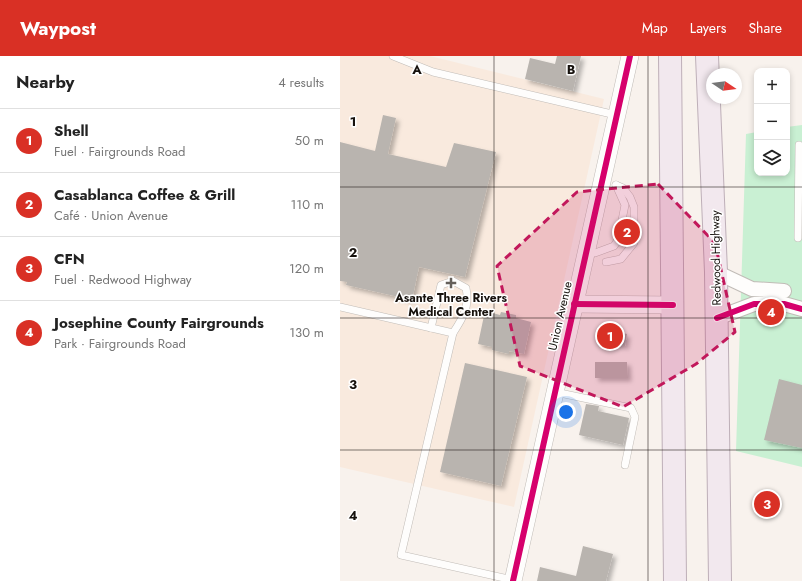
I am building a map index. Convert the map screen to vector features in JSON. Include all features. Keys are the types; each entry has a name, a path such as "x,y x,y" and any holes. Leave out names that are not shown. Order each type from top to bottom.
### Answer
{"highway":[{"path":"670,56 675,581"},
{"name":"Redwood Highway","path":"707,56 714,178 720,581"},
{"path":"719,56 719,68"},
{"path":"714,178 720,118 719,104"}],"street":[{"name":"Union Avenue","path":"513,581 630,56"},
{"path":"716,272 752,289 784,298 802,309"},
{"path":"717,318 754,304 784,298"},
{"path":"574,304 673,305"}],"lane":[{"path":"393,56 433,72 618,115"},
{"path":"798,238 799,145"},
{"path":"595,253 614,246 618,240 625,205 616,185 624,188 634,207 634,243 621,259 606,262"},
{"path":"431,328 441,285 453,281 466,288 468,300 462,319 453,333 401,555 513,581"},
{"path":"340,307 453,333"},
{"path":"555,392 631,408 635,417 625,465"}],"highlighted area":[{"path":"658,184 715,243 735,332 696,364 623,407 520,366 497,266 577,192"}],"shaded area":[{"name":"Asante Three Rivers Medical Center","path":"340,56 430,56 604,99 514,507 340,467"}],"green space":[{"path":"802,125 802,467 736,451 746,134 754,133 754,176 790,176 790,127"}],"building":[{"path":"557,56 581,56 573,91 525,79 530,58 555,64"},
{"path":"383,115 396,118 388,154 446,167 454,143 496,152 465,277 419,267 412,300 346,285 347,282 340,281 340,142 375,151"},
{"path":"485,311 500,315 501,312 516,315 516,318 531,322 524,354 509,351 509,354 492,350 492,347 478,344"},
{"path":"602,328 627,334 625,346 599,341"},
{"path":"595,362 627,362 628,378 595,378"},
{"path":"465,363 527,377 501,486 440,472"},
{"path":"779,379 802,385 802,448 764,440"},
{"path":"586,404 599,406 598,411 629,418 623,445 579,435"},
{"path":"583,546 613,554 606,581 537,581 540,567 576,576"}],"cycle path":[{"path":"513,581 630,56"},
{"path":"574,304 673,305"},
{"path":"717,318 754,304 784,304 802,309"}],"place":[{"name":"Casablanca Coffee & Grill","path":"627,232"},
{"name":"Asante Three Rivers Medical Center","path":"451,283"},
{"name":"Josephine County Fairgrounds","path":"771,312"},
{"name":"Shell","path":"610,336"},
{"name":"CFN","path":"767,504"}]}
